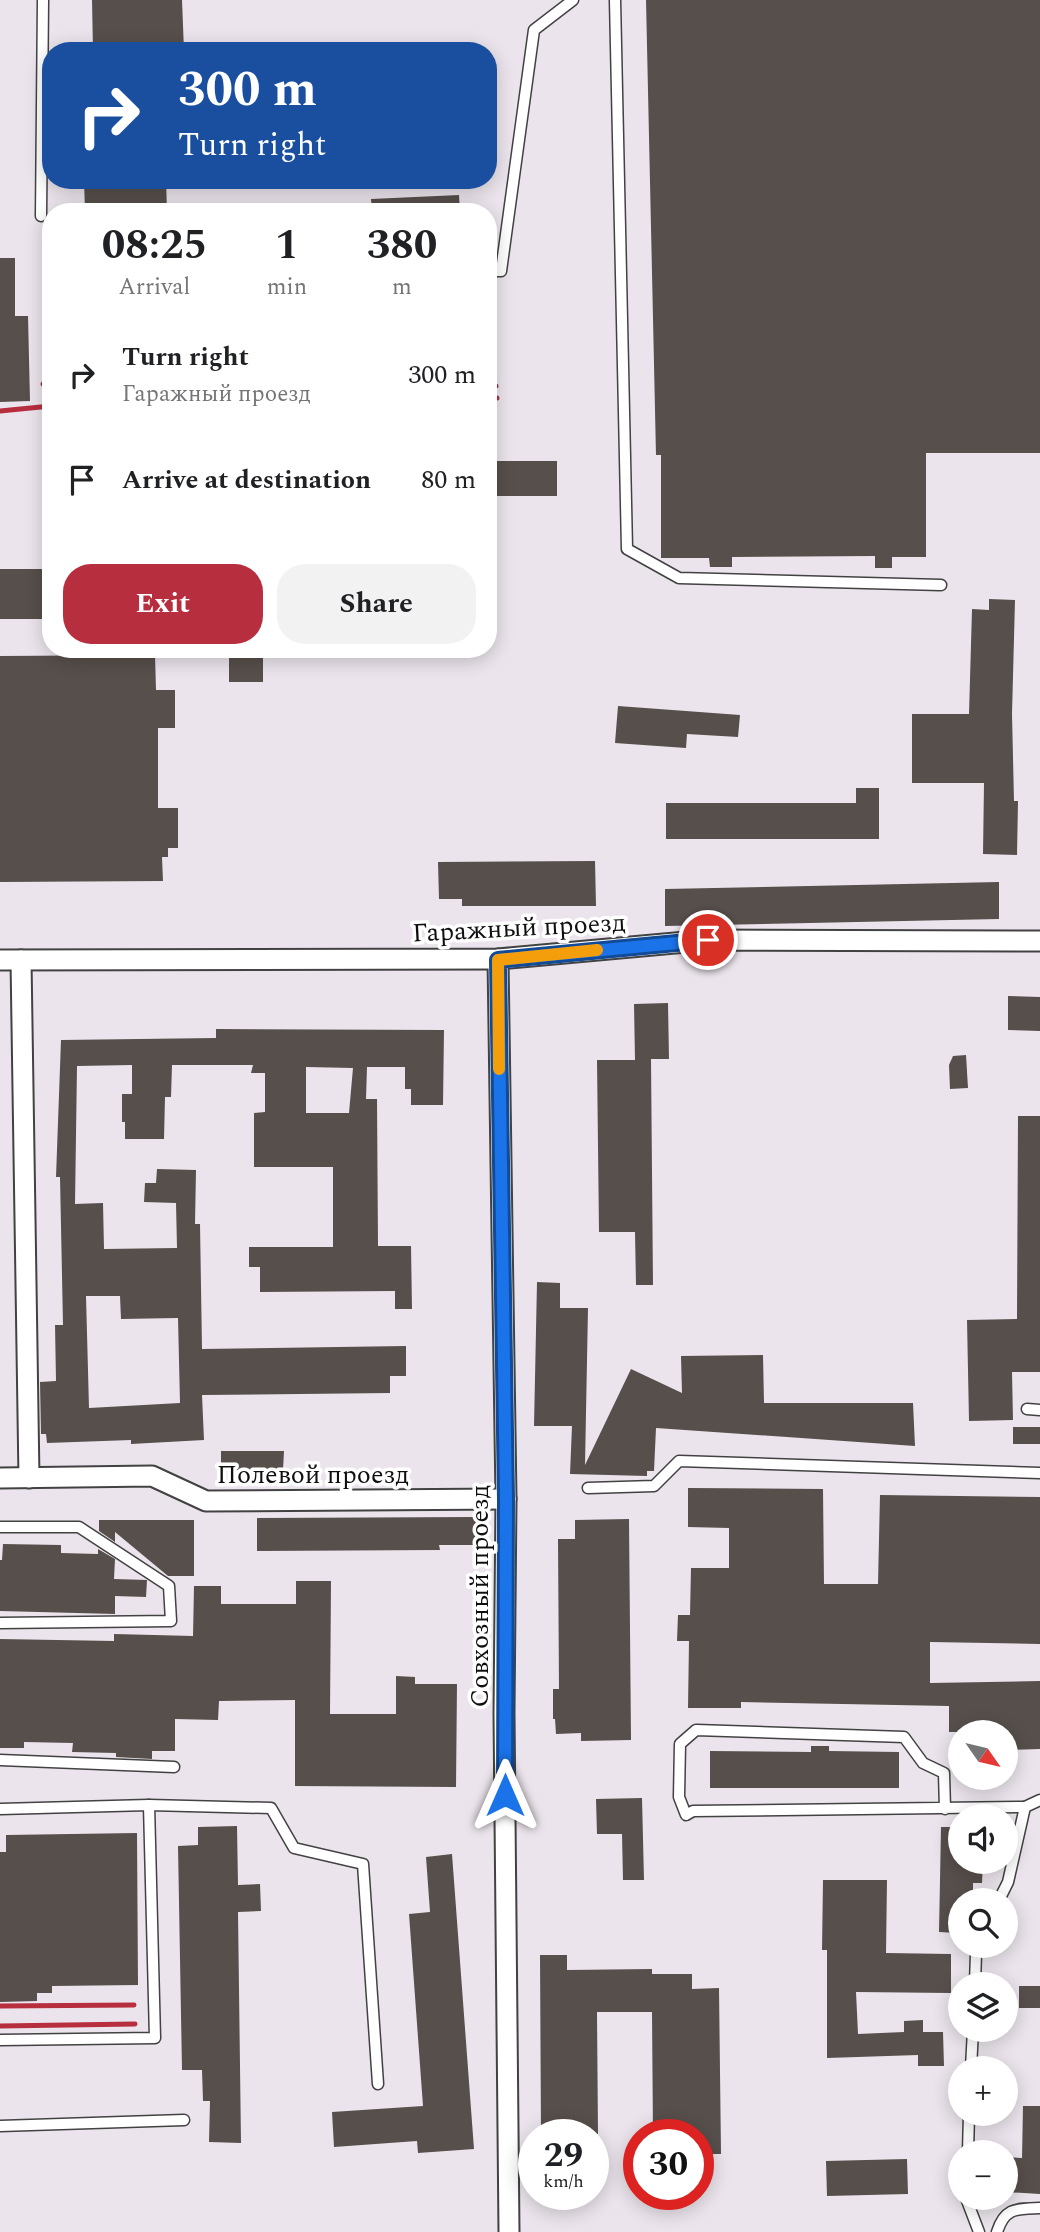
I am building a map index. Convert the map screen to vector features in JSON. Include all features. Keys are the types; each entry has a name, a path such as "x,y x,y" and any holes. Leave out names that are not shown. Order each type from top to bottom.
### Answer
{"street":[{"name":"Гаражный проезд","path":"0,960 498,960 708,940 1040,941"},
{"path":"21,960 29,1478"},
{"name":"Совхозный проезд","path":"498,960 506,1499 504,1713 509,2232"},
{"name":"Полевой проезд","path":"0,1478 152,1476 206,1501 506,1499"}],"lane":[{"path":"43,0 43,42"},
{"path":"497,271 501,271 534,30 573,0"},
{"path":"615,0 626,549 678,578 941,585"},
{"path":"41,216 42,108"},
{"path":"1027,1409 1040,1410"},
{"path":"588,1488 654,1486 679,1461 1040,1473"},
{"path":"0,1527 79,1527 169,1586 171,1621 0,1623"},
{"path":"945,1810 944,1773 923,1763 904,1737 696,1730 680,1744 679,1797 686,1815 692,1811 945,1810 1025,1807 1040,1800"},
{"path":"0,1760 174,1767"},
{"path":"0,1809 149,1805 271,1808 294,1848 363,1864 378,2084"},
{"path":"0,2040 155,2038 149,1805"},
{"path":"1005,1888 1025,1807"},
{"path":"0,2126 184,2120"},
{"path":"997,2232 1000,2221 1014,2208 1040,2208"},
{"path":"971,2210 979,2232"}],"shaded area":[{"path":"0,0 1040,0 1040,2232 0,2232"}],"building":[{"path":"92,0 182,0 184,42 93,42"},
{"path":"646,0 1040,0 1040,453 926,453 926,557 892,557 892,568 875,568 875,556 732,557 732,567 710,567 709,558 661,558 661,455 656,455"},
{"path":"84,189 166,189 167,203 85,203"},
{"path":"459,195 459,203 371,203 371,199"},
{"path":"0,258 15,258 15,316 28,316 30,401 0,402"},
{"path":"497,461 557,461 557,496 497,496"},
{"path":"0,569 42,569 42,619 0,619"},
{"path":"989,599 1015,600 1012,714 1014,801 1018,801 1017,855 983,854 984,783 912,783 912,714 969,714 972,609 989,610"},
{"path":"0,656 155,658 156,690 175,690 175,728 158,728 158,808 178,808 178,848 168,848 168,857 162,857 163,881 0,882"},
{"path":"229,658 263,658 263,682 229,682"},
{"path":"618,706 740,715 738,737 687,734 686,748 615,743"},
{"path":"856,788 879,788 879,839 666,839 666,803 856,803"},
{"path":"595,861 596,906 462,906 462,899 439,899 438,862"},
{"path":"999,882 999,919 665,926 665,889"},
{"path":"1008,996 1040,997 1040,1031 1008,1030"},
{"path":"668,1003 669,1059 651,1059 653,1285 636,1285 635,1232 599,1232 597,1060 635,1060 634,1004"},
{"path":"216,1029 444,1030 443,1105 411,1105 411,1089 405,1089 405,1067 367,1067 366,1099 377,1099 378,1246 411,1246 412,1309 395,1309 395,1291 260,1292 260,1267 249,1267 249,1247 333,1247 333,1167 254,1167 254,1113 265,1112 265,1073 251,1073 253,1065 172,1065 171,1097 165,1097 164,1139 125,1139 122,1094 132,1094 132,1065 77,1066 75,1204 103,1203 104,1249 177,1248 176,1203 144,1202 145,1183 156,1183 157,1169 196,1170 195,1224 200,1224 202,1349 406,1346 406,1376 390,1376 390,1393 202,1395 204,1440 131,1444 131,1440 47,1443 46,1434 41,1434 40,1382 56,1381 55,1325 63,1325 60,1177 56,1177 61,1040 216,1038","holes":["306,1067 353,1068 349,1113 306,1113","86,1296 120,1296 121,1319 178,1318 180,1403 89,1408"]},
{"path":"966,1055 968,1088 950,1089 949,1065 953,1056"},
{"path":"1018,1116 1040,1116 1040,1372 1012,1372 1013,1420 969,1421 967,1320 1017,1319"},
{"path":"537,1282 560,1283 560,1308 588,1308 585,1465 631,1369 682,1393 681,1356 763,1355 764,1403 913,1403 915,1446 656,1428 654,1471 647,1471 647,1476 570,1474 572,1426 534,1426"},
{"path":"1013,1427 1040,1427 1040,1444 1013,1444"},
{"path":"221,1451 284,1451 283,1470 221,1470"},
{"path":"688,1488 823,1489 824,1584 878,1584 880,1495 1040,1497 1040,1644 930,1642 930,1683 1040,1681 1040,1749 1018,1750 1018,1720 949,1720 949,1706 741,1702 741,1708 688,1708 689,1641 677,1641 678,1615 690,1615 691,1568 729,1568 729,1528 688,1527"},
{"path":"477,1517 477,1545 439,1545 440,1550 257,1551 257,1518"},
{"path":"629,1519 631,1740 581,1741 581,1733 556,1734 553,1719 553,1689 559,1689 558,1539 575,1539 575,1520"},
{"path":"99,1520 194,1520 194,1576 168,1576 115,1532 115,1542 99,1531"},
{"path":"3,1544 61,1545 61,1553 98,1554 98,1549 115,1559 114,1579 147,1580 146,1597 115,1596 115,1614 0,1611 0,1560"},
{"path":"296,1581 331,1581 330,1714 396,1714 396,1676 415,1677 415,1684 457,1684 456,1787 295,1786 295,1700 219,1701 218,1720 175,1719 175,1751 152,1751 152,1759 116,1757 116,1753 72,1752 73,1743 24,1742 24,1748 0,1748 0,1639 114,1641 114,1634 193,1636 194,1586 221,1586 221,1604 296,1604"},
{"path":"811,1746 829,1746 829,1751 899,1752 899,1788 710,1788 710,1751 811,1752"},
{"path":"642,1798 644,1880 623,1880 622,1834 597,1834 596,1799"},
{"path":"237,1826 238,1885 260,1884 261,1911 238,1912 241,2143 209,2142 210,2101 203,2101 202,2070 182,2070 178,1846 198,1845 198,1827"},
{"path":"941,1827 948,1827 948,1874 982,1874 982,1883 973,1883 973,1888 948,1888 948,1932 939,1932"},
{"path":"137,1833 138,1985 52,1986 52,1993 37,1993 37,2001 0,2002 0,1852 6,1852 6,1835"},
{"path":"452,1854 474,2149 418,2153 417,2141 334,2147 332,2112 423,2106 409,1914 430,1912 426,1857"},
{"path":"823,1880 887,1880 886,1953 948,1954 948,1958 951,1958 951,1972 948,1972 948,1993 856,1992 858,2034 904,2032 904,2021 923,2020 923,2032 943,2032 944,2066 918,2066 918,2055 827,2058 827,1950 822,1950"},
{"path":"540,1955 567,1955 567,1970 652,1969 652,1974 692,1974 692,1989 719,1988 721,2154 714,2154 714,2119 653,2119 652,2012 597,2012 598,2119 541,2119"},
{"path":"1019,1986 1040,1986 1040,2008 1019,2008"},
{"path":"1023,2106 1040,2106 1040,2194 1018,2193 1018,2158 1022,2158"},
{"path":"907,2159 908,2194 827,2196 826,2161"}],"railway":[{"path":"0,411 42,407"},
{"path":"0,2006 134,2005"},
{"path":"0,2026 135,2024"}],"slow traffic":[{"path":"499,1069 498,960 597,950"}],"route":[{"path":"505,1795 506,1499 498,960 708,940"}]}
